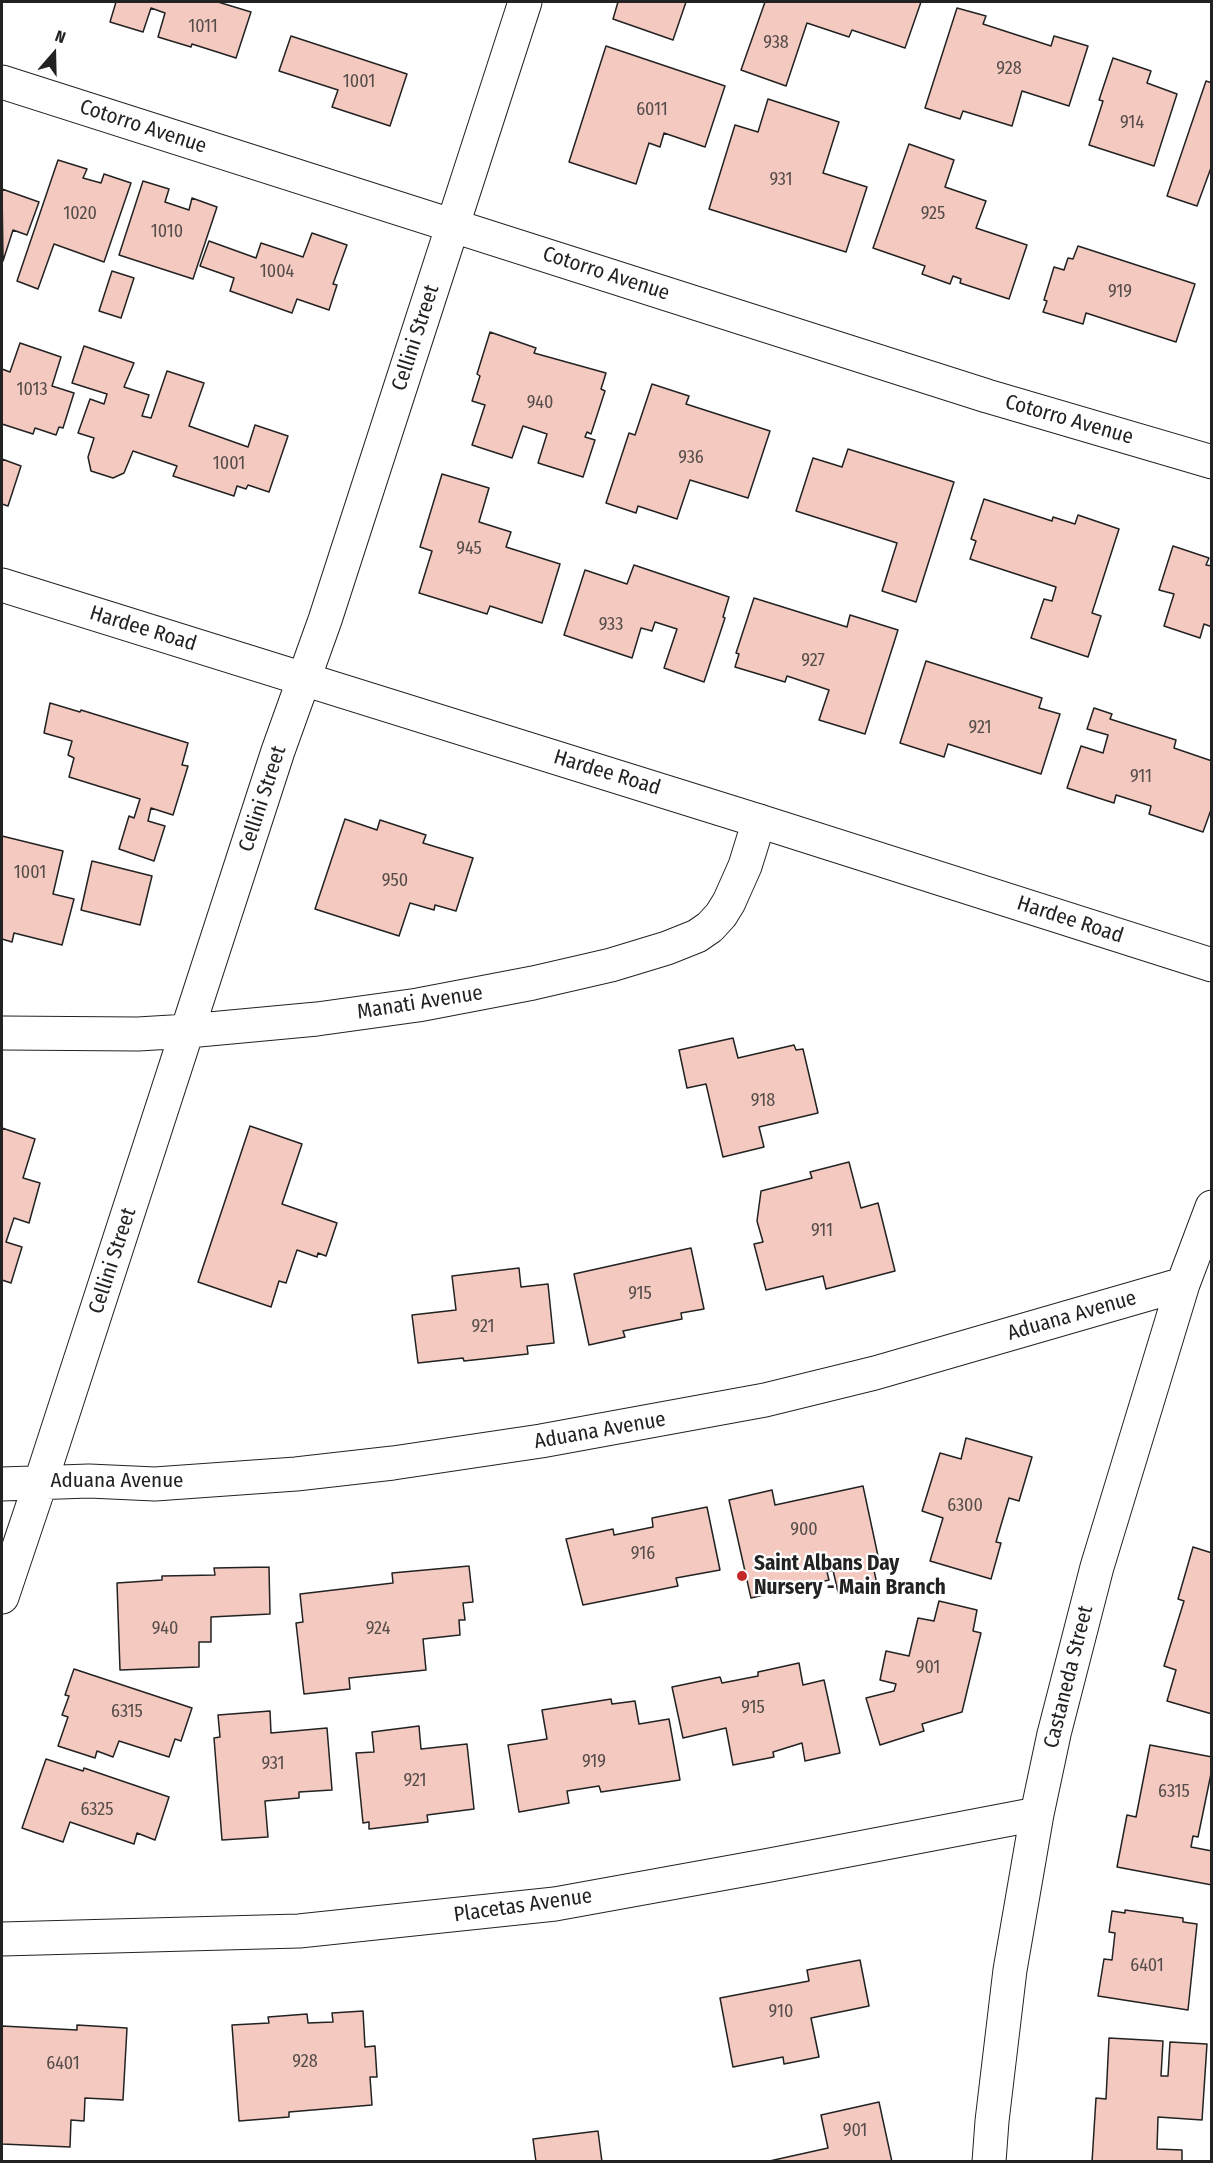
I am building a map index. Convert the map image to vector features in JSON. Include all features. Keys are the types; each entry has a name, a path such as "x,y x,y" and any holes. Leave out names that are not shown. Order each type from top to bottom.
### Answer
{"street":[{"name":"Cellini Street","path":"2,1597 525,2"},
{"name":"Cotorro Avenue","path":"2,82 987,396 1212,462"},
{"name":"Hardee Road","path":"2,585 1212,965"},
{"name":"Manati Avenue","path":"2,1033 104,1034 188,1031 317,1019 418,1005 611,965 667,948 697,936 710,927 721,915 745,866 759,821"},
{"name":"Castaneda Street","path":"989,2162 1010,1970 1037,1814 1077,1640 1183,1284 1212,1207"},
{"name":"Aduana Avenue","path":"2,1484 41,1481 155,1484 296,1474 469,1453 595,1432 765,1400 875,1373 1183,1284"},
{"name":"Placetas Avenue","path":"2,1939 299,1931 555,1904 770,1866 1037,1814"}],"building":[{"path":"116,2 218,2 251,12 236,58 192,44 191,47 158,37 165,13 151,8 143,32 110,22"},
{"path":"618,2 686,2 673,40 613,19"},
{"path":"765,2 921,2 905,48 852,30 849,37 807,23 786,86 741,70"},
{"path":"957,8 986,16 983,24 1051,46 1054,36 1088,46 1069,106 1022,91 1012,126 963,111 960,119 925,108"},
{"path":"291,36 407,74 390,126 332,107 338,90 279,71"},
{"path":"606,46 725,86 705,147 664,133 660,147 649,143 636,184 569,162"},
{"path":"1113,58 1151,71 1147,83 1177,94 1154,166 1089,145 1103,101 1099,100"},
{"path":"1206,81 1212,83 1212,165 1197,206 1167,196"},
{"path":"768,99 839,122 823,173 867,187 846,252 709,209 735,125 758,132"},
{"path":"909,144 954,160 945,187 986,201 976,228 1027,245 1009,299 960,283 961,279 953,276 950,284 922,274 925,266 873,248"},
{"path":"58,160 87,169 83,178 101,183 104,174 131,183 104,262 54,244 38,289 17,281"},
{"path":"143,181 169,189 165,202 189,210 192,198 217,207 193,279 119,255"},
{"path":"2,189 39,202 27,235 13,230 3,261"},
{"path":"312,233 347,245 333,284 337,285 329,310 297,299 292,313 230,291 234,278 200,266 209,241 256,258 261,243 303,257"},
{"path":"1078,246 1195,284 1176,342 1086,313 1083,324 1043,312 1047,301 1044,300 1054,267 1064,270 1068,258 1073,259"},
{"path":"112,271 134,278 121,318 99,311"},
{"path":"490,332 536,348 534,353 606,373 601,389 605,391 591,434 587,432 585,437 595,440 583,477 538,463 547,434 523,426 512,458 472,445 485,405 472,401 480,376 477,374"},
{"path":"20,343 61,357 52,386 74,393 63,428 59,427 56,435 35,428 33,434 2,424 2,369 10,372"},
{"path":"84,346 134,363 124,387 149,395 142,416 151,418 167,371 204,383 189,426 248,447 255,425 288,436 269,492 248,485 246,489 237,486 234,496 173,476 177,466 133,451 124,473 113,478 91,471 88,457 94,438 78,433 90,399 104,404 107,394 72,383"},
{"path":"652,384 689,396 686,404 770,431 748,498 690,480 677,519 638,506 636,513 606,503 629,433 635,435"},
{"path":"848,449 954,482 916,602 882,591 897,543 796,511 813,458 842,467"},
{"path":"2,459 21,466 8,506 2,504"},
{"path":"442,474 489,488 479,522 511,532 506,547 560,564 542,623 490,606 487,614 419,593 432,551 420,547"},
{"path":"984,499 1052,521 1053,517 1075,524 1078,515 1119,529 1092,613 1101,616 1088,657 1031,638 1044,599 1052,601 1056,587 970,559 976,541 971,539"},
{"path":"1173,546 1209,558 1206,565 1212,566 1212,627 1204,624 1200,638 1164,626 1174,594 1159,590"},
{"path":"634,565 729,597 723,617 725,618 704,682 664,668 677,629 655,622 652,631 641,628 632,658 564,635 585,570 627,584"},
{"path":"754,598 847,627 850,615 898,630 865,734 819,720 829,690 787,676 785,682 735,667 739,654 736,653"},
{"path":"926,661 1042,698 1039,708 1060,714 1041,774 948,744 944,757 900,743"},
{"path":"50,703 80,712 81,710 188,743 182,765 188,766 173,815 151,808 148,821 165,826 154,861 119,849 129,816 134,818 140,799 69,777 74,758 68,755 72,741 44,733"},
{"path":"1094,708 1112,714 1110,719 1176,740 1174,748 1212,761 1212,807 1203,832 1149,814 1151,806 1116,795 1114,803 1067,788 1081,746 1103,753 1108,735 1087,729"},
{"path":"345,819 377,830 380,820 426,835 423,843 473,858 456,911 435,905 434,910 410,903 399,936 315,909"},
{"path":"2,836 63,851 53,894 74,899 62,945 14,933 12,942 2,939"},
{"path":"92,861 152,876 140,925 81,910"},
{"path":"733,1038 738,1058 794,1045 796,1050 803,1049 818,1113 759,1127 764,1147 723,1157 706,1084 687,1088 679,1050"},
{"path":"250,1126 302,1144 282,1204 337,1223 326,1256 318,1253 317,1257 297,1250 286,1283 279,1281 271,1307 198,1282"},
{"path":"2,1128 35,1139 23,1178 40,1183 29,1223 14,1218 6,1242 22,1247 11,1283 2,1280"},
{"path":"849,1162 861,1208 878,1203 895,1271 826,1289 823,1276 766,1290 754,1244 763,1242 757,1221 761,1191 812,1178 810,1172"},
{"path":"691,1248 704,1309 681,1313 682,1319 623,1331 625,1337 589,1345 574,1274"},
{"path":"519,1268 521,1287 548,1284 554,1343 527,1346 528,1354 418,1363 412,1315 456,1310 452,1276"},
{"path":"966,1438 1032,1457 1019,1501 1009,1498 996,1542 1001,1543 991,1579 930,1561 943,1518 922,1511 940,1453 961,1459"},
{"path":"863,1486 878,1556 871,1557 877,1584 838,1592 833,1570 827,1572 829,1580 751,1598 729,1500 772,1490 775,1505"},
{"path":"707,1507 720,1570 676,1578 678,1586 583,1605 566,1539 613,1529 614,1535 653,1527 652,1518"},
{"path":"1193,1547 1212,1553 1212,1714 1167,1701 1176,1670 1164,1666 1184,1601 1178,1599"},
{"path":"469,1566 473,1602 463,1603 465,1620 459,1620 460,1635 423,1639 426,1670 349,1678 350,1689 304,1694 296,1623 303,1622 300,1594 393,1583 392,1573"},
{"path":"269,1567 270,1614 211,1617 211,1642 199,1642 199,1667 120,1670 117,1583 162,1580 162,1576 215,1575 214,1568"},
{"path":"939,1601 977,1610 973,1631 981,1633 962,1712 922,1724 924,1731 880,1745 866,1698 894,1691 896,1684 880,1680 886,1651 909,1656 918,1618 934,1621"},
{"path":"799,1663 803,1685 824,1680 840,1753 805,1761 802,1743 773,1752 774,1757 733,1765 726,1728 683,1738 672,1687 720,1677 722,1683 758,1676 758,1672"},
{"path":"74,1669 192,1708 181,1741 175,1739 169,1757 119,1741 113,1757 97,1751 95,1758 58,1746 68,1717 62,1715 69,1696 65,1695"},
{"path":"611,1699 612,1704 635,1701 639,1724 669,1719 680,1780 601,1792 599,1786 567,1791 569,1803 519,1812 508,1745 547,1739 542,1710"},
{"path":"270,1711 271,1733 327,1728 332,1790 299,1792 299,1798 265,1801 268,1837 222,1840 214,1738 220,1737 218,1715"},
{"path":"419,1726 421,1749 467,1744 474,1809 427,1815 428,1822 369,1829 369,1822 363,1823 356,1753 374,1752 372,1732"},
{"path":"1150,1745 1212,1757 1212,1769 1198,1837 1193,1836 1191,1847 1212,1851 1212,1885 1117,1867 1127,1815 1136,1817"},
{"path":"46,1759 83,1771 84,1768 169,1797 155,1840 137,1833 134,1844 70,1822 63,1842 22,1828"},
{"path":"1125,1910 1183,1918 1183,1922 1197,1924 1188,2010 1098,1996 1104,1959 1112,1960 1115,1933 1109,1932 1112,1911 1125,1913"},
{"path":"860,1960 869,2006 811,2018 819,2057 784,2064 783,2057 733,2067 720,1998 809,1981 807,1970"},
{"path":"363,2011 365,2047 375,2046 377,2077 370,2077 372,2105 289,2112 289,2117 239,2121 232,2025 269,2023 268,2017 307,2014 308,2023 333,2022 332,2013"},
{"path":"77,2025 127,2028 123,2100 85,2098 84,2121 71,2120 70,2147 2,2144 2,2026 77,2030"},
{"path":"1109,2038 1163,2041 1161,2076 1168,2076 1170,2042 1207,2044 1202,2120 1158,2117 1157,2149 1182,2150 1182,2162 1092,2162 1096,2098 1106,2099"},
{"path":"879,2102 892,2162 765,2162 828,2148 821,2115"},
{"path":"598,2131 602,2162 536,2162 533,2139"}],"place":[{"name":"Saint Albans Day Nursery - Main Branch","path":"742,1576"}]}
